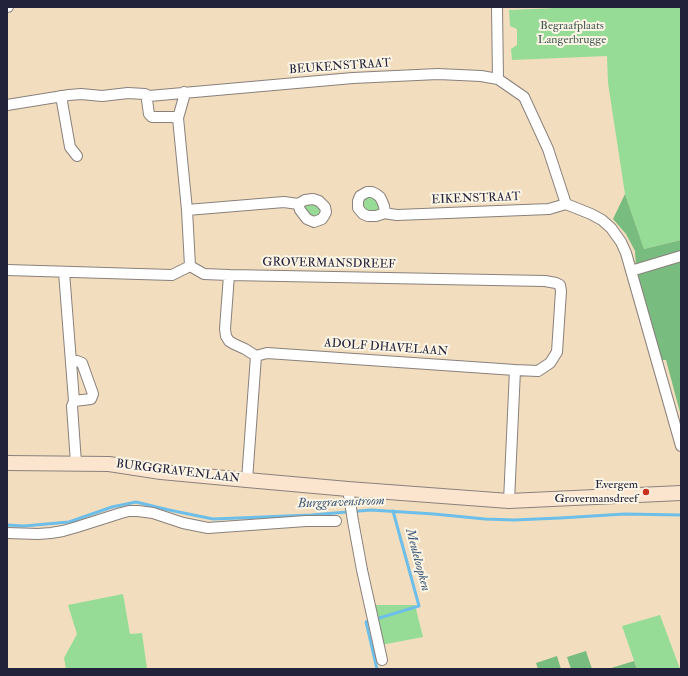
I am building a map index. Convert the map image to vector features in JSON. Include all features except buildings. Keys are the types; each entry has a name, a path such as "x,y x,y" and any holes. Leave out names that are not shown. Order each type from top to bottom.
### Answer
{"main road":[{"name":"BURGGRAVENLAAN","path":"7,463 109,464 161,472 247,480 509,501 681,493"}],"street":[{"path":"498,7 498,80"},
{"name":"BEUKENSTRAAT","path":"7,105 81,94 102,96 128,93 145,94 148,96 353,78 438,74 481,76 498,80 524,97 548,149 566,204"},
{"path":"7,270 172,275 190,266 187,210 178,118 184,98 184,92"},
{"path":"61,96 70,147 77,156"},
{"path":"148,96 147,100 149,114 152,117 178,118"},
{"path":"187,210 284,202 298,204"},
{"path":"566,204 602,220 622,242 681,446"},
{"name":"EIKENSTRAAT","path":"385,212 397,215 549,209 566,204"},
{"path":"631,271 681,256"},
{"name":"GROVERMANSDREEF","path":"190,266 204,274 537,281 556,283 560,285 561,291 559,321"},
{"path":"64,272 74,401 72,406 76,463"},
{"path":"229,275 225,329 226,336 229,341 256,356 247,480"},
{"name":"ADOLF DHAVELAAN","path":"256,356 268,353 538,371 550,363 557,352 559,321"},
{"path":"71,362 77,361 82,364 93,394 91,399 74,401"},
{"path":"509,501 515,370"},
{"path":"348,489 352,518 382,660"},
{"path":"7,532 38,534 63,531 130,511 153,513 183,523 208,528 306,521 336,521"}],"green space":[{"name":"Begraafplaats Langerbrugge","path":"580,7 681,7 681,240 644,249 625,194 608,83 607,56 512,60 511,49 517,45 517,29 510,26 509,10"},
{"path":"625,194 644,249 681,240 681,416 666,360 662,360 638,276 635,251 626,234 613,219"},
{"path":"370,196 376,199 380,208 379,211 370,212 363,208 362,202"},
{"path":"315,203 320,208 320,211 317,216 311,217 303,208 304,205"},
{"path":"123,594 130,634 142,633 147,669 66,669 64,658 77,634 68,605"},
{"path":"372,605 415,605 423,637 381,645"},
{"path":"660,615 680,669 637,669 622,626"},
{"path":"586,651 592,669 571,669 567,657"},
{"path":"557,656 561,669 538,669 536,663"},
{"path":"634,661 637,669 608,669"}],"waterway":[{"name":"Burggravenstroom","path":"7,525 24,526 69,522 112,507 136,502 213,519 311,515 371,510 514,520 625,514 681,515"},
{"name":"Meuleloopken","path":"377,669 366,622 419,606 393,511"}],"place":[{"name":"Evergem Grovermansdreef","path":"646,492"}]}
